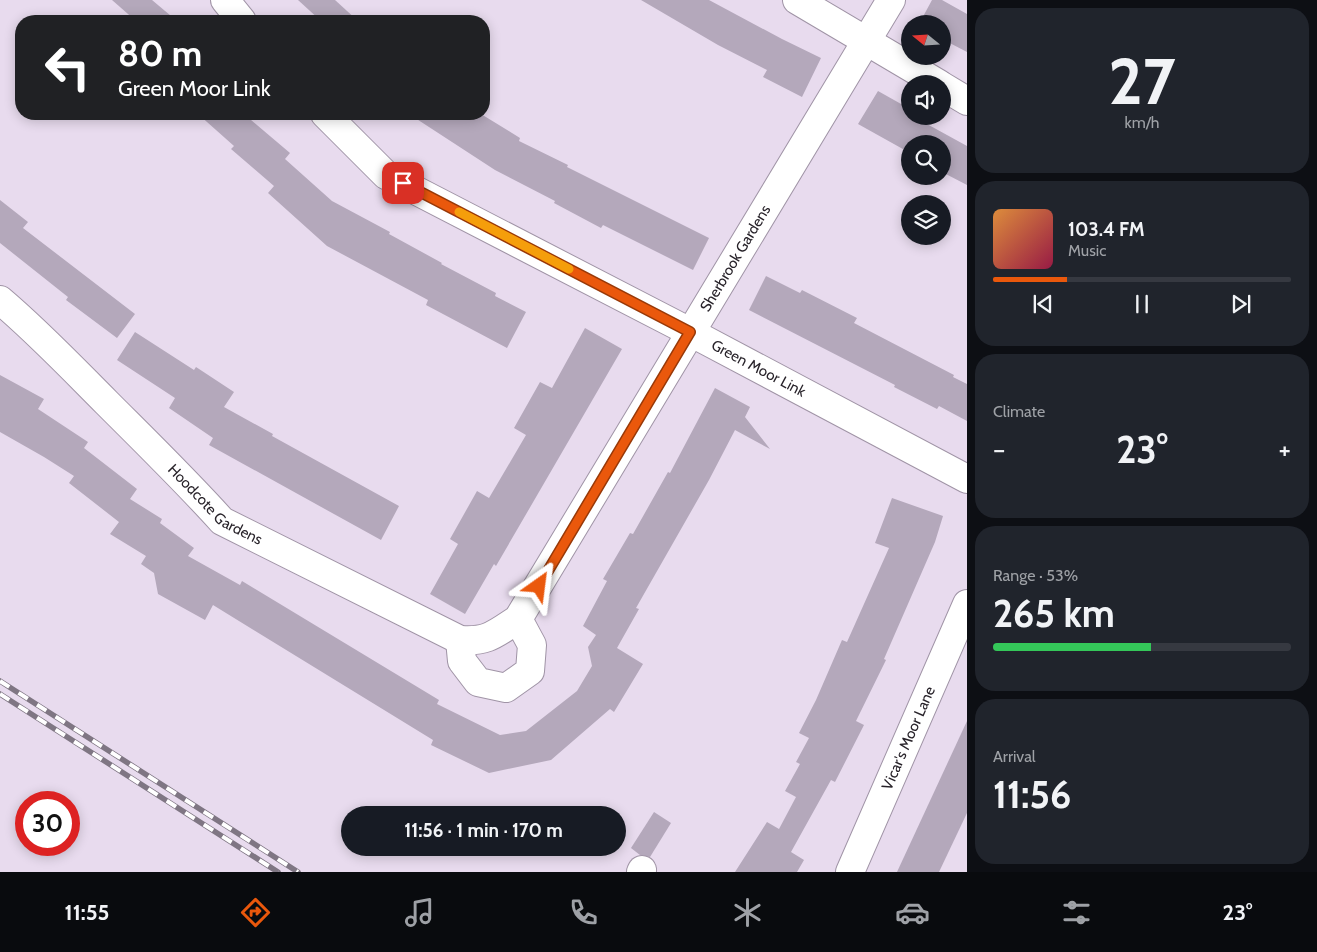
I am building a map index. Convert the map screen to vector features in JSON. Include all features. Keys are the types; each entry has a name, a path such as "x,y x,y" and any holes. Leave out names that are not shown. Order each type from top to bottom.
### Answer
{"street":[{"path":"225,0 237,15"},
{"path":"797,0 923,75"},
{"name":"Sherbrook Gardens","path":"468,640 494,636 518,619 891,0"},
{"path":"951,91 967,101"},
{"name":"Green Moor Link","path":"331,120 386,174 967,479"},
{"name":"Hoodcote Gardens","path":"0,300 22,318 194,490 222,521 468,640"},
{"name":"Vicar's Moor Lane","path":"850,872 967,604"},
{"path":"468,640 462,662 478,682 506,688 530,670 532,645 518,619"}],"building":[{"path":"112,0 152,0 170,15 129,15"},
{"path":"298,0 335,0 351,15 314,15"},
{"path":"641,0 709,0 821,58 802,97 763,77 767,70 718,45"},
{"path":"932,0 942,0 967,14 967,52 951,44 951,15 924,15"},
{"path":"878,91 901,104 901,125 929,125 947,135 901,135 901,148 858,124"},
{"path":"205,120 251,120 290,153 285,159 332,201 390,232 389,234 496,293 495,296 526,312 507,348 426,305 428,300 327,246 268,193 274,186 231,149 234,146"},
{"path":"418,120 490,120 520,138 519,141 568,165 567,167 709,238 693,270 603,225 601,228 554,203 555,201 495,170"},
{"path":"951,137 967,146 967,185 951,177"},
{"path":"0,200 28,222 23,228 135,314 117,338 66,300 68,297 0,243"},
{"path":"766,276 800,293 802,290 857,318 854,323 954,375 953,377 967,384 967,421 939,406 937,409 894,387 895,385 749,310"},
{"path":"585,328 622,349 496,566 494,564 465,614 430,594 458,544 450,539 477,491 489,498 526,435 514,428 540,382 552,388"},
{"path":"135,332 194,370 196,367 234,392 224,407 273,434 272,436 399,506 381,540 209,445 213,438 169,408 175,398 117,360"},
{"path":"0,375 44,399 38,409 88,442 84,448 137,489 130,499 162,519 160,523 194,548 188,556 240,585 242,581 439,700 437,704 500,735 526,731 577,691 592,666 588,647 596,635 583,626 607,581 603,579 630,533 633,534 668,472 670,473 715,388 750,407 745,417 770,449 735,430 709,480 636,608 639,609 617,648 643,664 614,712 610,709 551,760 489,773 431,745 433,740 213,605 205,620 158,594 154,573 141,564 146,556 110,534 119,522 69,483 74,476 0,432"},
{"path":"892,498 943,516 935,542 884,659 886,660 856,721 864,725 835,782 831,780 791,852 804,860 797,872 735,872 767,822 779,829 796,797 785,791 800,764 796,762 809,738 799,733 816,700 842,640 847,642 889,548 875,543"},
{"path":"967,721 967,813 939,872 897,872"},
{"path":"654,812 671,823 650,857 640,855 631,848"}],"railway":[{"path":"0,681 298,872"},
{"path":"0,694 278,872"}],"slow traffic":[{"path":"459,212 569,269"}],"route":[{"path":"403,183 690,332 539,586"}]}
